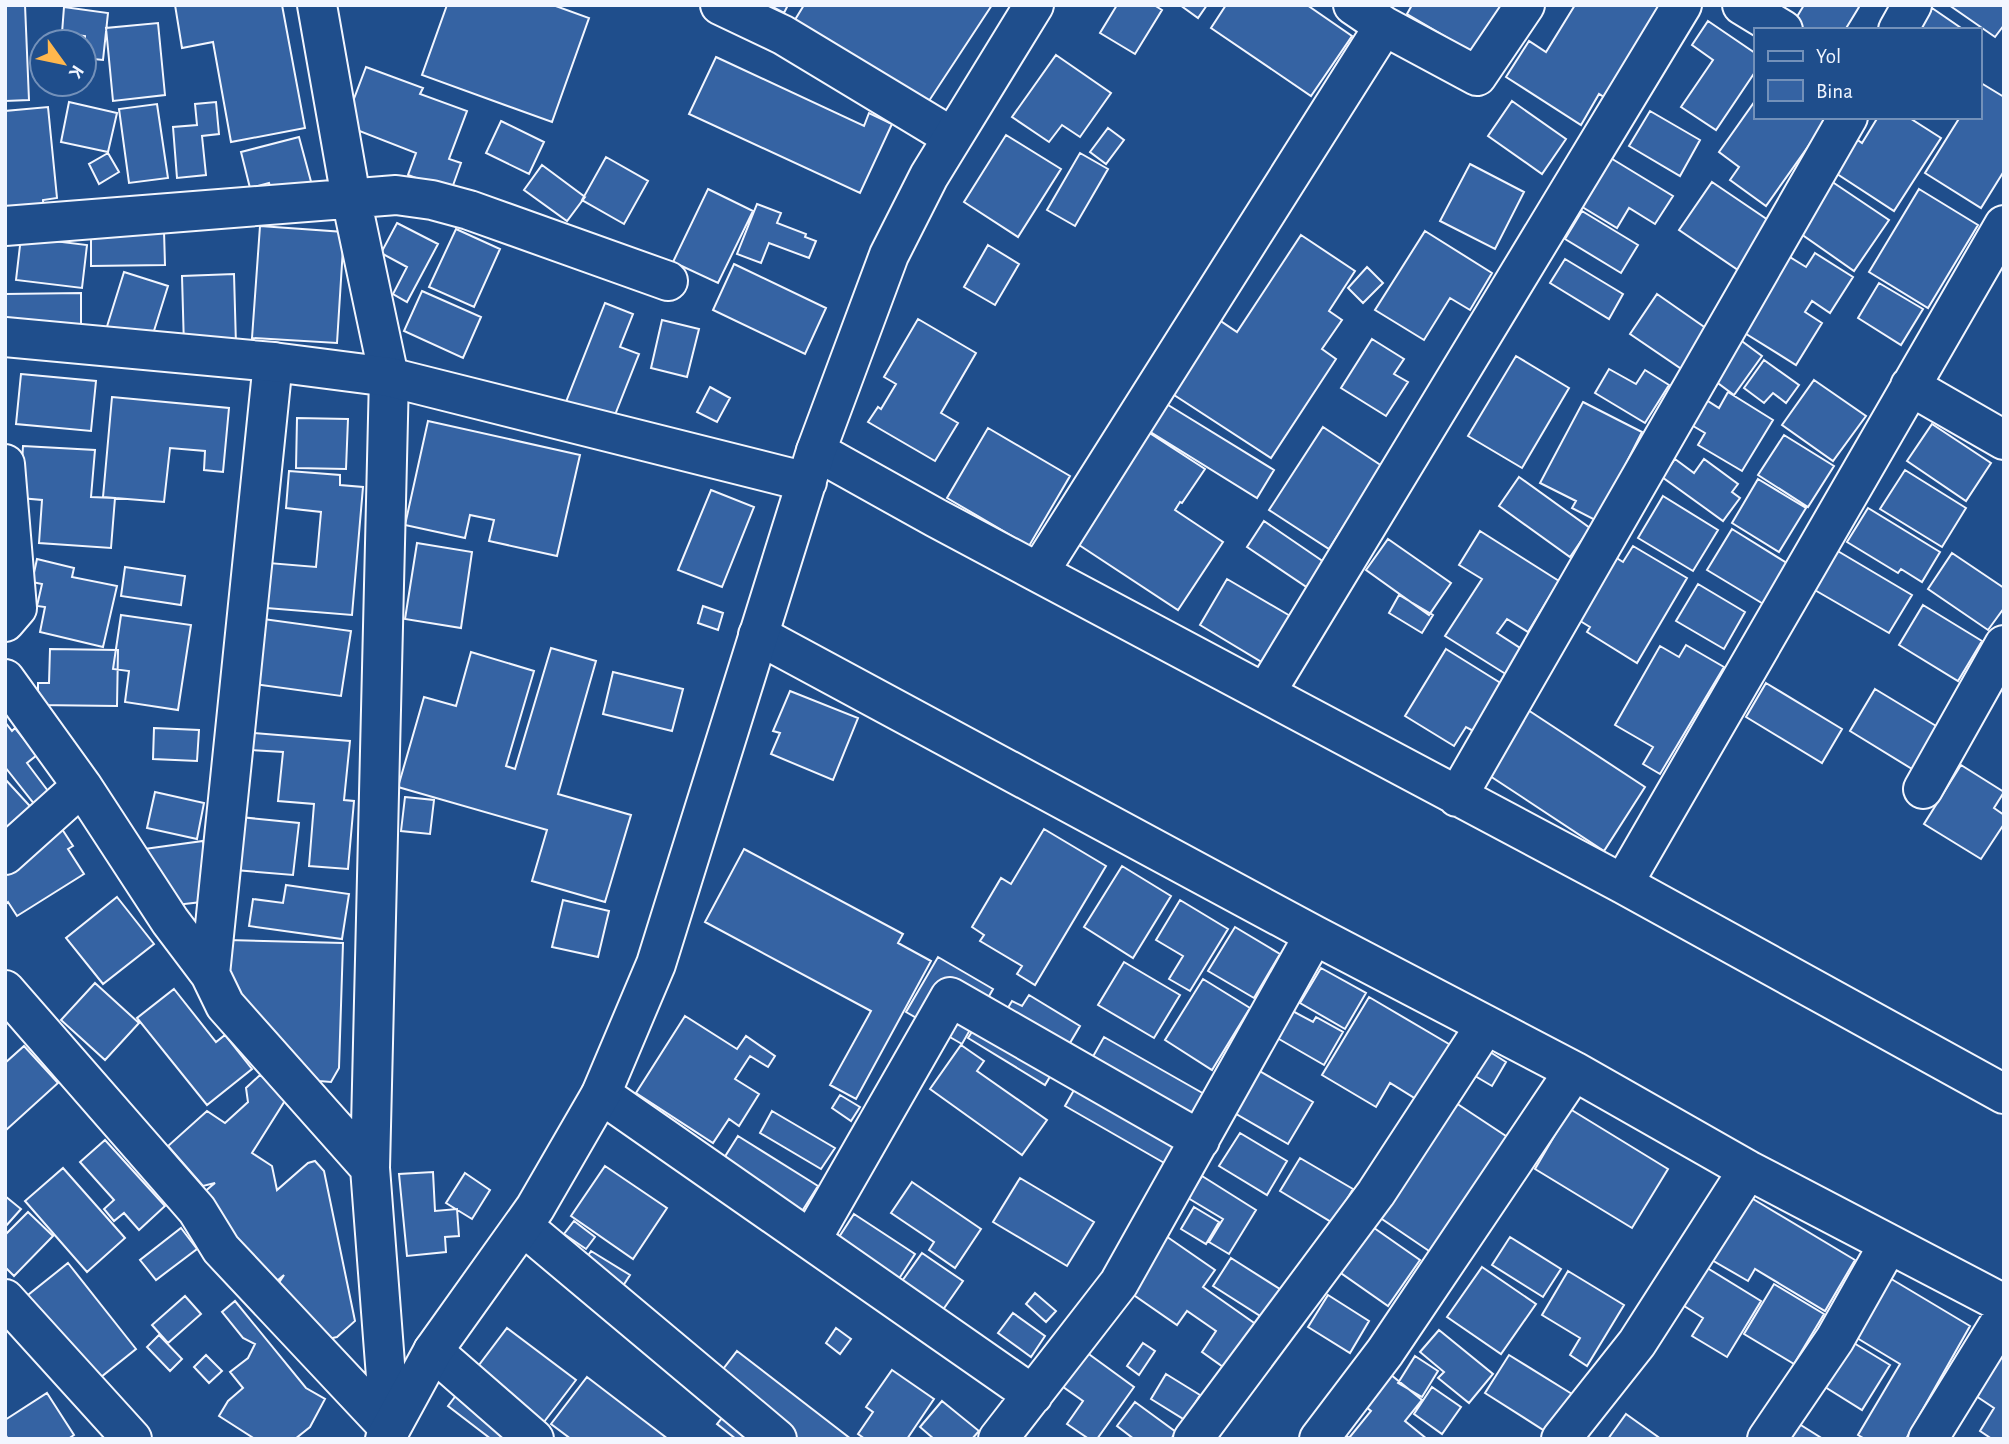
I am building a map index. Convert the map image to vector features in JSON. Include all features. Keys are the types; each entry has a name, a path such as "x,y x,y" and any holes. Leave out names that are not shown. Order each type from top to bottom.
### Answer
{"street":[{"path":"317,5 351,198 389,377 370,1168 388,1434"},
{"path":"720,5 783,35 952,137"},
{"path":"388,1434 433,1351 523,1226 601,1094 656,964 812,466 889,255 929,176 1034,5"},
{"path":"1039,572 1368,16 1477,76 1525,5"},
{"path":"1266,692 1682,5"},
{"path":"1742,5 1780,28"},
{"path":"1899,28 1912,5"},
{"path":"1457,797 1847,119"},
{"path":"5,226 396,195 432,200 469,210 668,281"},
{"path":"1623,884 2004,225"},
{"path":"5,337 274,362 389,377 812,466 1039,572 1623,884 2004,1094"},
{"path":"210,974 274,362"},
{"path":"1910,386 2004,440"},
{"path":"5,464 17,608 5,622"},
{"path":"758,635 1314,935 1574,1071 1748,1170 2004,1304"},
{"path":"1923,789 2004,645"},
{"path":"5,679 82,786 170,921 210,974 225,1006 370,1168"},
{"path":"5,855 82,786"},
{"path":"998,1439 1119,1283 1314,935"},
{"path":"5,990 197,1210 221,1249 388,1434"},
{"path":"811,1240 950,997 1200,1140"},
{"path":"1193,1439 1376,1193 1485,1026"},
{"path":"1318,1439 1384,1352 1574,1071"},
{"path":"601,1094 1033,1395"},
{"path":"1561,1439 1637,1343 1748,1170"},
{"path":"523,1226 777,1439"},
{"path":"1768,1439 1835,1339 1888,1245"},
{"path":"5,1299 132,1439"},
{"path":"1928,1439 2004,1316"},
{"path":"433,1351 534,1439"}],"building":[{"path":"5,5 25,5 29,100 5,101"},
{"path":"175,5 282,5 305,128 231,142 213,42 182,48"},
{"path":"447,5 553,5 589,18 552,122 422,75"},
{"path":"769,5 788,5 784,13"},
{"path":"804,5 992,5 923,110 790,28"},
{"path":"1117,5 1154,5 1162,10 1135,54 1100,33"},
{"path":"1180,5 1207,5 1198,18"},
{"path":"1226,5 1307,5 1352,36 1311,96 1211,28"},
{"path":"1412,5 1504,5 1475,54 1407,14"},
{"path":"1575,5 1668,5 1612,102 1599,94 1581,125 1506,77 1529,41 1546,52"},
{"path":"1804,5 1859,7 1846,28 1790,28"},
{"path":"1949,5 2004,5 2004,25 1995,37"},
{"path":"64,7 108,13 103,60 98,59 98,28 62,28"},
{"path":"1932,8 1961,28 1918,28"},
{"path":"1708,21 1754,52 1754,73 1716,130 1681,107 1713,60 1692,45"},
{"path":"158,23 165,95 113,101 106,28"},
{"path":"1056,55 1111,93 1080,137 1062,125 1049,142 1012,117"},
{"path":"716,57 864,126 869,113 892,124 860,193 689,114"},
{"path":"366,67 423,88 420,94 467,111 449,159 461,163 451,191 408,175 416,153 344,125"},
{"path":"1981,83 2004,97 2004,171 1981,208 1925,173 1959,119 1981,119"},
{"path":"1512,101 1566,139 1542,174 1488,136"},
{"path":"69,102 117,113 108,152 61,142"},
{"path":"216,102 219,134 202,136 206,175 177,178 173,127 197,125 195,104"},
{"path":"1754,102 1754,119 1828,119 1766,206 1730,180 1739,167 1719,152"},
{"path":"157,104 168,178 129,183 119,109"},
{"path":"48,107 57,198 43,200 44,214 5,218 5,111"},
{"path":"1650,111 1700,140 1680,176 1629,146"},
{"path":"1877,119 1911,119 1941,138 1894,211 1831,170 1852,136 1862,143"},
{"path":"501,121 544,142 529,174 486,153"},
{"path":"1108,128 1124,140 1106,164 1090,152"},
{"path":"1006,135 1061,169 1018,237 964,202"},
{"path":"299,137 313,189 274,199 269,183 250,188 241,152"},
{"path":"108,153 119,172 99,184 89,164"},
{"path":"1080,153 1108,169 1075,226 1047,210"},
{"path":"606,157 648,181 624,224 582,200"},
{"path":"1609,157 1673,196 1655,224 1629,208 1617,228 1579,205"},
{"path":"1470,164 1524,192 1495,249 1440,221"},
{"path":"542,165 585,197 567,221 524,190"},
{"path":"1825,177 1889,220 1854,271 1791,227"},
{"path":"1712,182 1771,222 1738,270 1679,230"},
{"path":"708,189 753,211 718,283 673,262"},
{"path":"1919,189 1978,225 1928,308 1869,272"},
{"path":"757,204 781,213 777,223 806,234 805,237 816,241 809,258 769,243 761,263 737,254"},
{"path":"1582,211 1638,245 1621,273 1565,239"},
{"path":"397,223 438,244 407,302 393,294 407,267 381,253"},
{"path":"260,226 344,232 337,343 252,338"},
{"path":"456,229 500,249 474,307 429,287"},
{"path":"164,231 165,265 91,266 91,232"},
{"path":"1425,231 1492,273 1470,310 1450,298 1424,340 1375,310"},
{"path":"1301,235 1355,271 1329,311 1342,320 1322,349 1336,359 1271,458 1171,393 1219,320 1237,332"},
{"path":"21,237 87,245 82,288 16,280"},
{"path":"988,245 1019,264 995,305 964,287"},
{"path":"1815,253 1853,277 1830,313 1812,301 1805,312 1822,323 1796,365 1743,332 1788,256 1806,267"},
{"path":"1565,259 1623,294 1609,319 1550,283"},
{"path":"734,264 826,308 805,354 713,310"},
{"path":"1367,267 1383,283 1363,303 1348,288"},
{"path":"124,272 168,286 148,350 104,336"},
{"path":"234,274 236,345 184,347 182,276"},
{"path":"1879,283 1923,309 1901,345 1858,318"},
{"path":"422,291 481,317 463,358 404,331"},
{"path":"81,293 81,346 5,347 5,294"},
{"path":"1657,294 1710,331 1683,370 1630,334"},
{"path":"605,303 633,314 620,347 639,354 611,425 564,407"},
{"path":"918,319 976,353 941,413 958,423 935,461 868,422 878,407 881,409 896,384 884,377"},
{"path":"662,320 699,329 687,377 651,368"},
{"path":"1372,339 1404,359 1394,374 1408,382 1386,416 1341,388"},
{"path":"1739,339 1762,356 1734,395 1711,378"},
{"path":"1516,356 1569,388 1522,468 1468,436"},
{"path":"1764,360 1799,385 1786,403 1773,393 1764,403 1744,388"},
{"path":"1609,369 1636,384 1645,370 1669,385 1645,423 1595,393"},
{"path":"21,374 96,381 91,431 16,424"},
{"path":"1814,380 1866,416 1833,461 1782,425"},
{"path":"710,387 730,398 717,422 697,412"},
{"path":"1728,392 1773,420 1742,471 1698,445 1705,433 1688,423 1703,398 1719,408"},
{"path":"112,397 229,408 223,472 204,470 205,451 170,448 164,502 103,497"},
{"path":"1160,400 1274,470 1257,498 1144,428"},
{"path":"1583,402 1642,432 1597,521 1572,508 1576,501 1540,483"},
{"path":"297,418 348,419 346,469 296,468"},
{"path":"428,421 580,455 557,556 489,541 494,520 470,515 465,538 405,525"},
{"path":"1932,424 1991,463 1966,501 1907,461"},
{"path":"1323,427 1382,466 1329,549 1269,510"},
{"path":"988,428 1070,476 1029,546 947,498"},
{"path":"1145,430 1205,469 1175,510 1223,542 1178,610 1076,543"},
{"path":"1784,435 1834,466 1808,507 1758,475"},
{"path":"23,446 95,450 91,497 115,498 111,548 39,543 42,500 20,498"},
{"path":"1675,459 1694,473 1704,459 1738,484 1732,492 1740,498 1723,521 1662,477"},
{"path":"1905,470 1966,508 1942,547 1880,509"},
{"path":"289,471 340,475 340,485 363,487 352,615 253,607 257,562 316,567 321,512 286,508"},
{"path":"1519,477 1590,528 1570,557 1499,506"},
{"path":"1758,479 1806,508 1779,552 1732,523"},
{"path":"711,490 754,507 722,587 678,570"},
{"path":"1663,496 1718,530 1693,571 1638,538"},
{"path":"1868,508 1940,552 1922,582 1901,569 1898,573 1847,542"},
{"path":"1264,521 1324,562 1308,588 1247,547"},
{"path":"1732,529 1790,565 1765,605 1707,570"},
{"path":"1480,531 1559,581 1528,632 1507,619 1497,633 1528,653 1512,678 1445,636 1482,579 1459,565"},
{"path":"1388,539 1451,583 1429,615 1366,570"},
{"path":"417,543 472,552 461,628 405,619"},
{"path":"1633,546 1687,578 1637,663 1587,632 1590,627 1572,616 1610,554 1623,562"},
{"path":"1836,550 1912,595 1889,633 1813,589"},
{"path":"1952,553 2004,588 2004,608 1988,630 1928,589"},
{"path":"37,559 74,568 72,577 117,586 103,647 40,632 45,607 37,606 42,584 32,582"},
{"path":"125,567 185,576 181,605 121,596"},
{"path":"1227,579 1292,617 1265,664 1200,625"},
{"path":"1698,584 1745,612 1724,649 1676,621"},
{"path":"1399,595 1433,615 1422,633 1389,613"},
{"path":"1923,605 1982,641 1958,681 1899,645"},
{"path":"703,606 723,613 718,630 698,623"},
{"path":"121,615 191,625 178,710 125,702 129,671 113,669"},
{"path":"256,618 351,631 341,696 246,683"},
{"path":"1686,645 1724,667 1660,774 1643,764 1653,747 1615,725 1660,646 1679,657"},
{"path":"551,648 596,661 558,794 631,815 605,902 532,881 547,830 398,787 424,697 456,706 471,652 534,671 506,766 515,769"},
{"path":"50,649 118,650 117,706 38,705 38,683 49,683"},
{"path":"1446,649 1507,687 1479,734 1466,727 1454,746 1405,716"},
{"path":"613,672 683,689 672,731 603,714"},
{"path":"1766,683 1842,729 1822,763 1746,717"},
{"path":"1875,689 1951,735 1925,777 1850,731"},
{"path":"790,691 858,718 833,780 771,754 780,733 773,731"},
{"path":"1528,710 1645,787 1604,851 1487,774"},
{"path":"5,722 12,731 15,728 37,755 27,763 54,799 39,810 5,767"},
{"path":"154,728 199,730 197,761 153,759"},
{"path":"253,733 350,741 344,800 354,801 348,869 309,866 314,804 278,801 283,752 251,750"},
{"path":"1961,765 2004,792 1994,808 2004,815 2004,824 1981,859 1924,824"},
{"path":"5,779 39,816 15,838 5,828"},
{"path":"155,792 204,803 197,839 147,828"},
{"path":"405,797 434,800 430,834 401,831"},
{"path":"240,817 299,823 293,875 235,870"},
{"path":"60,826 73,846 68,849 84,874 17,916 8,902 5,905 5,867"},
{"path":"1044,829 1106,866 1035,985 1017,974 1022,966 980,941 984,935 972,927 1001,878 1011,884"},
{"path":"203,841 210,901 176,905 137,850"},
{"path":"744,849 903,934 898,943 931,961 856,1099 830,1085 871,1011 705,922"},
{"path":"1122,866 1171,896 1133,958 1084,927"},
{"path":"286,885 349,894 342,939 249,926 253,899 283,903"},
{"path":"117,897 154,944 103,984 66,938"},
{"path":"563,900 609,911 598,957 552,947"},
{"path":"1180,900 1228,929 1190,991 1169,979 1183,956 1156,940"},
{"path":"1235,927 1280,954 1254,998 1208,971"},
{"path":"228,940 343,943 339,1068 331,1082 319,1081 228,1007"},
{"path":"938,957 993,989 962,1044 906,1012"},
{"path":"1124,962 1180,995 1154,1038 1098,1005"},
{"path":"1321,968 1366,993 1345,1029 1300,1003"},
{"path":"1203,979 1250,1008 1212,1070 1165,1040"},
{"path":"95,983 139,1023 105,1060 61,1020"},
{"path":"174,989 216,1042 225,1035 252,1069 207,1105 137,1018"},
{"path":"1029,995 1080,1026 1045,1085 968,1038 975,1027 991,1036 1012,1001 1022,1006"},
{"path":"1369,997 1454,1047 1421,1102 1390,1083 1376,1107 1322,1075"},
{"path":"1287,1008 1313,1022 1316,1017 1343,1032 1324,1065 1272,1035"},
{"path":"685,1016 737,1049 746,1036 775,1056 768,1067 750,1056 735,1079 759,1094 739,1126 729,1119 713,1143 636,1093"},
{"path":"1104,1037 1206,1095 1166,1164 1065,1106"},
{"path":"961,1045 984,1061 977,1071 1047,1120 1022,1155 930,1089"},
{"path":"24,1046 58,1083 5,1131 5,1063"},
{"path":"1490,1052 1506,1062 1492,1086 1475,1076"},
{"path":"1256,1069 1313,1102 1288,1144 1231,1111"},
{"path":"260,1075 270,1081 286,1099 252,1153 272,1166 277,1190 308,1163 315,1161 324,1171 355,1321 337,1337 315,1342 269,1298 284,1275 265,1291 197,1198 215,1183 203,1186 168,1146 207,1111 225,1123 248,1102 246,1088"},
{"path":"840,1095 860,1107 851,1121 832,1108"},
{"path":"1456,1103 1515,1142 1432,1253 1379,1217"},
{"path":"1570,1109 1668,1169 1632,1228 1535,1169"},
{"path":"772,1111 835,1148 821,1169 760,1133"},
{"path":"1240,1133 1287,1161 1267,1195 1219,1166"},
{"path":"738,1136 818,1186 787,1235 707,1185"},
{"path":"105,1140 165,1206 139,1230 124,1213 114,1221 104,1209 114,1200 80,1162"},
{"path":"1300,1158 1353,1189 1333,1223 1280,1191"},
{"path":"605,1166 667,1208 633,1259 571,1216"},
{"path":"63,1168 125,1238 87,1272 25,1201"},
{"path":"433,1172 435,1211 457,1209 459,1236 445,1237 446,1252 407,1256 399,1174"},
{"path":"465,1173 490,1190 472,1219 446,1203"},
{"path":"1202,1176 1256,1210 1229,1254 1209,1242 1223,1219 1188,1198"},
{"path":"1020,1178 1094,1222 1067,1266 993,1222"},
{"path":"912,1182 981,1229 955,1268 929,1250 934,1242 891,1213"},
{"path":"5,1196 21,1209 5,1227"},
{"path":"1748,1196 1855,1260 1825,1311 1755,1269 1748,1281 1710,1259"},
{"path":"1194,1207 1219,1222 1206,1244 1181,1229"},
{"path":"28,1212 53,1236 14,1276 5,1267 5,1235"},
{"path":"854,1214 915,1254 880,1308 819,1268"},
{"path":"574,1221 595,1237 586,1249 564,1234"},
{"path":"1367,1223 1420,1260 1388,1306 1335,1269"},
{"path":"181,1228 197,1249 156,1280 140,1260"},
{"path":"1163,1234 1215,1270 1203,1287 1257,1325 1226,1369 1202,1352 1216,1331 1187,1311 1177,1325 1125,1289"},
{"path":"1510,1237 1561,1269 1543,1297 1492,1265"},
{"path":"591,1251 630,1275 612,1303 573,1279"},
{"path":"922,1253 963,1281 926,1334 885,1305"},
{"path":"1231,1258 1283,1291 1265,1319 1213,1286"},
{"path":"68,1263 136,1349 91,1385 23,1299"},
{"path":"1704,1266 1761,1301 1727,1357 1692,1336 1703,1318 1681,1304"},
{"path":"1482,1267 1536,1304 1501,1354 1447,1317"},
{"path":"1568,1271 1624,1305 1587,1366 1570,1355 1580,1338 1542,1315"},
{"path":"1888,1277 1970,1326 1906,1439 1865,1439 1858,1435 1900,1364 1852,1335"},
{"path":"1774,1284 1824,1314 1794,1364 1744,1334"},
{"path":"1035,1293 1056,1311 1046,1322 1026,1304"},
{"path":"1328,1295 1369,1321 1350,1353 1308,1327"},
{"path":"185,1296 201,1314 168,1343 152,1325"},
{"path":"235,1301 306,1388 325,1399 310,1427 295,1439 255,1439 219,1416 228,1401 243,1388 230,1372 248,1358 255,1344 243,1338 222,1312"},
{"path":"1013,1313 1045,1336 1031,1357 998,1333"},
{"path":"507,1328 576,1380 531,1439 491,1439 448,1406"},
{"path":"836,1328 851,1339 840,1354 826,1343"},
{"path":"1439,1330 1493,1374 1469,1403 1438,1378 1444,1372 1420,1352"},
{"path":"159,1335 182,1359 170,1371 147,1347"},
{"path":"1844,1337 1890,1365 1862,1410 1817,1382"},
{"path":"1143,1343 1155,1351 1139,1375 1127,1366"},
{"path":"2004,1350 2004,1439 1992,1439 1980,1431 1994,1408 1976,1396"},
{"path":"737,1351 851,1439 736,1439 717,1424 730,1408 704,1394"},
{"path":"1086,1352 1134,1387 1097,1439 1089,1439 1067,1424 1083,1401 1059,1384"},
{"path":"206,1355 222,1371 209,1383 194,1367"},
{"path":"1509,1355 1572,1394 1548,1433 1485,1393"},
{"path":"1415,1356 1438,1371 1422,1397 1398,1383"},
{"path":"1380,1366 1422,1400 1405,1421 1427,1439 1340,1439 1344,1434 1349,1438 1371,1411 1352,1396"},
{"path":"892,1370 934,1399 907,1439 865,1439 858,1434 873,1412 866,1407"},
{"path":"1166,1374 1200,1395 1185,1420 1151,1399"},
{"path":"587,1377 668,1439 571,1439 551,1424"},
{"path":"1432,1387 1461,1407 1442,1434 1414,1414"},
{"path":"47,1393 74,1435 68,1439 8,1439 5,1434 5,1420"},
{"path":"942,1401 979,1431 972,1439 934,1439 920,1427"},
{"path":"1135,1402 1176,1432 1171,1439 1134,1439 1117,1426"},
{"path":"1626,1414 1661,1439 1608,1439"},
{"path":"1788,1417 1823,1439 1774,1439"}]}
